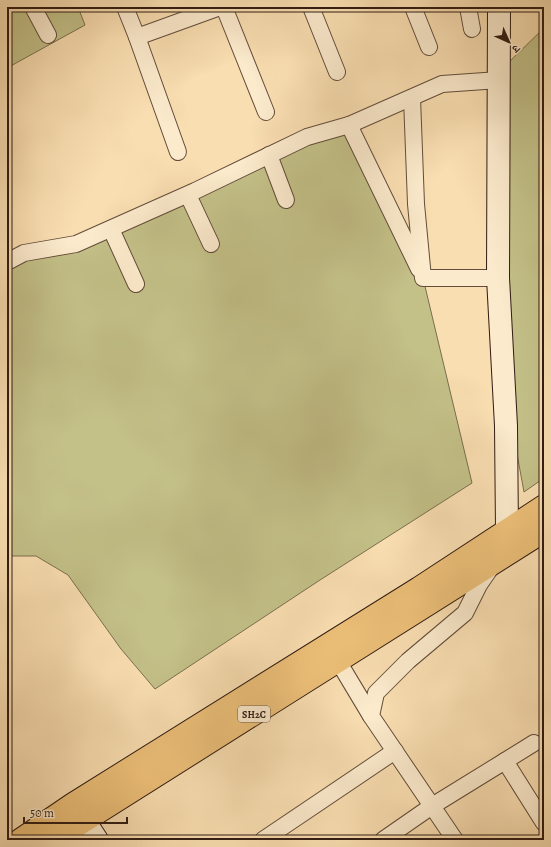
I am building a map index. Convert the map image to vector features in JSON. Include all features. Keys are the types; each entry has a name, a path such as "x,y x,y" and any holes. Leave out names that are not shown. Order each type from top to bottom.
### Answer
{"main road":[{"name":"SH2C","path":"54,840 78,812 544,506"},
{"name":"SH2C","path":"20,840 78,812 338,661 544,531"}],"street":[{"path":"33,7 48,35"},
{"path":"125,7 178,152"},
{"path":"137,37 220,7"},
{"path":"224,7 266,112"},
{"path":"311,7 337,72"},
{"path":"413,7 429,47"},
{"path":"468,7 472,29"},
{"path":"499,7 498,278 506,426 507,530 512,552"},
{"path":"7,262 24,253 76,244 188,195 307,137 349,125 442,84 499,80"},
{"path":"412,98 416,204 423,278"},
{"path":"349,125 423,278"},
{"path":"269,155 286,200"},
{"path":"188,195 211,244"},
{"path":"111,229 136,284"},
{"path":"423,278 498,278"},
{"path":"372,716 376,693 408,661 465,613 494,563"},
{"path":"338,661 372,716 455,840"},
{"path":"383,840 432,806 534,743"},
{"path":"263,840 395,751"},
{"path":"505,761 544,823"},
{"path":"78,812 97,840"}],"shaded area":[{"path":"7,7 78,7 85,25 7,68"},
{"path":"544,28 544,478 524,492 506,394 508,63"},
{"path":"349,125 423,278 472,483 320,580 155,689 121,649 68,575 36,556 7,556 7,262 76,244"}]}
